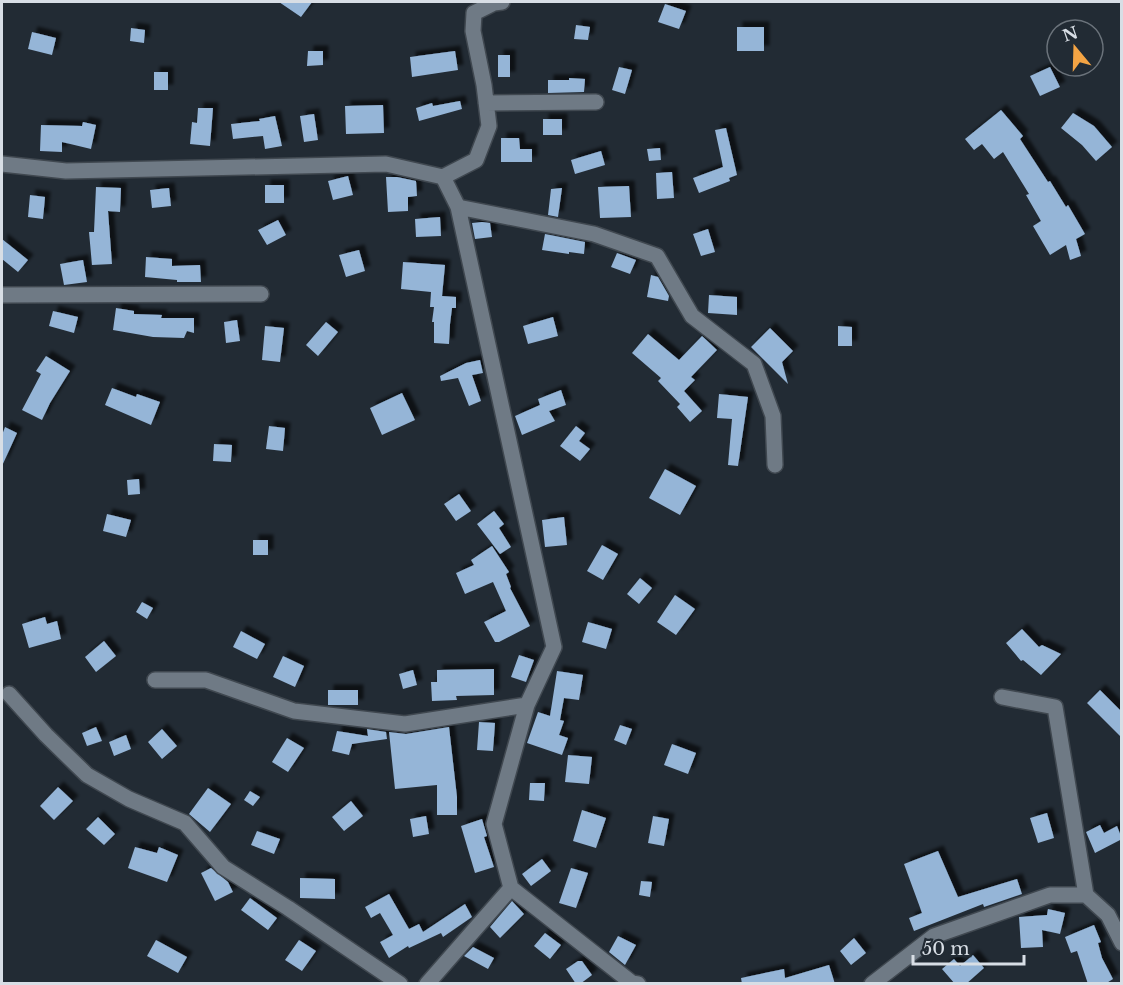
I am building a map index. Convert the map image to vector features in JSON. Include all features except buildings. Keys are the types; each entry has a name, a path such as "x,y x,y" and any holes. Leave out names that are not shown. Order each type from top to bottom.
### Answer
{"street":[{"path":"2,164 66,171 386,164 444,177 476,160 489,126 473,31 474,13 494,3 502,2"},
{"path":"486,103 596,102"},
{"path":"444,177 458,207 554,647 527,705 494,824 511,888 633,983"},
{"path":"458,207 594,234 657,256 692,316 754,364 773,416 775,465"},
{"path":"2,295 261,294"},
{"path":"155,680 206,680 294,711 405,724 527,705"},
{"path":"9,694 87,775 129,799 185,824 223,867 400,984"},
{"path":"1002,697 1055,707 1086,895 1108,915 1122,943"},
{"path":"427,984 511,888"},
{"path":"872,984 934,936 1050,895 1086,895"}]}
